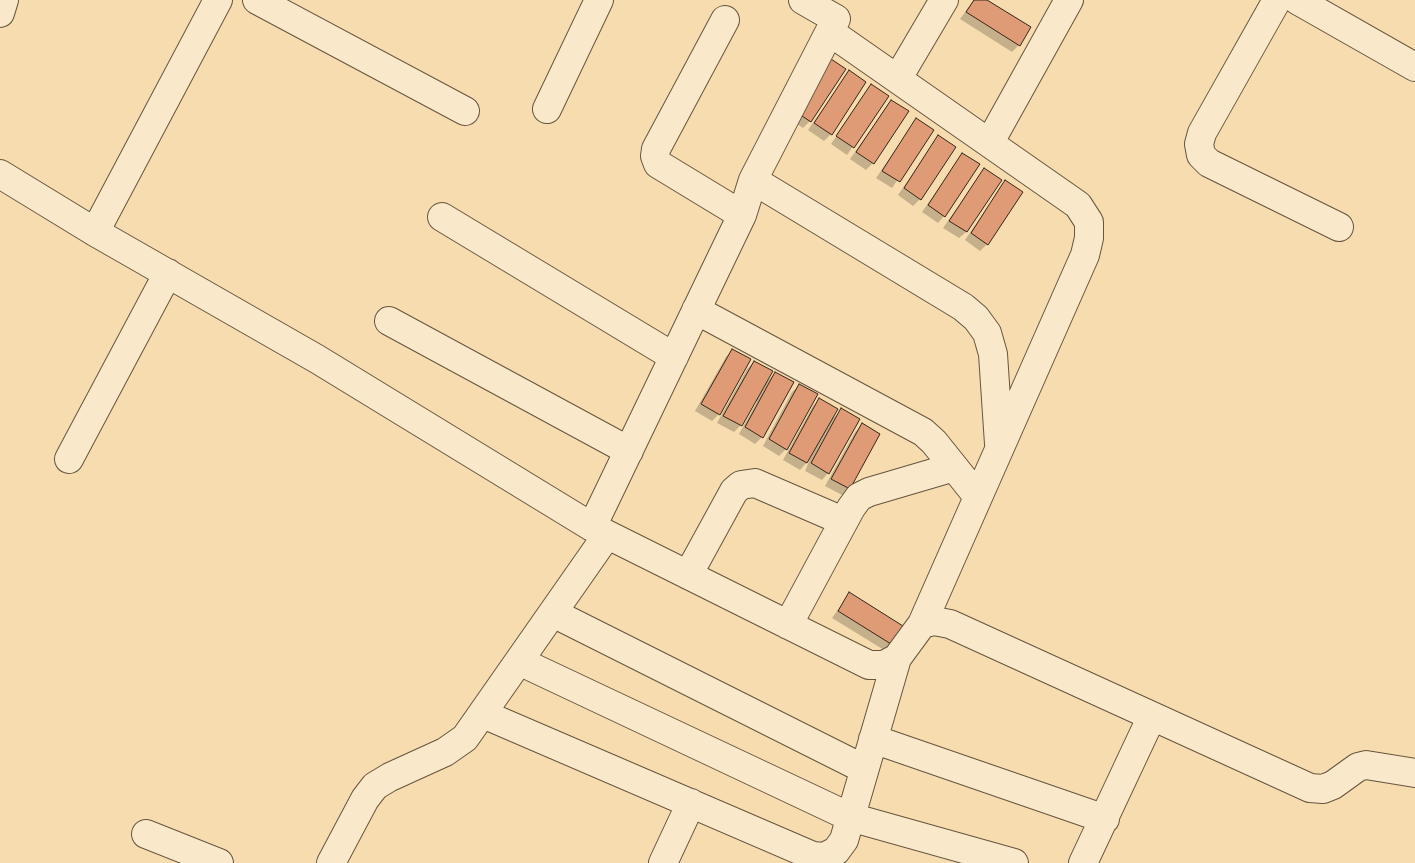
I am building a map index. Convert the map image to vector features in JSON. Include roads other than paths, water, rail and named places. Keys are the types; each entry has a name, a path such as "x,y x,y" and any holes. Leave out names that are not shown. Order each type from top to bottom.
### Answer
{"street":[{"path":"0,13 4,0"},
{"path":"95,232 218,0"},
{"path":"257,0 465,111"},
{"path":"547,109 599,0"},
{"path":"483,714 813,856 824,857 836,851 844,840 897,658 922,624 1085,255 1089,238 1089,222 1078,205 898,78 837,17 804,0"},
{"path":"898,78 944,0"},
{"path":"990,142 1069,0"},
{"path":"1276,0 1202,133 1199,144 1201,155 1209,163 1339,227"},
{"path":"1297,0 1415,66"},
{"path":"331,863 365,799 375,786 390,777 445,752 465,738 553,613 600,531 628,451 742,215 753,180 837,17"},
{"path":"724,20 656,149 655,156 658,164 742,215"},
{"path":"0,174 95,232 316,359 600,531 869,665 884,665 897,658"},
{"path":"753,180 963,307 976,318 987,333 992,354 1000,448"},
{"path":"442,217 674,357"},
{"path":"69,459 168,273"},
{"path":"696,310 923,432 934,442 978,497"},
{"path":"389,320 628,451"},
{"path":"788,625 843,521 859,497 869,492 954,467"},
{"path":"688,575 734,492 741,485 755,484 843,521"},
{"path":"553,613 864,769"},
{"path":"922,624 934,621 950,624 1310,788 1323,789 1333,785 1358,766 1366,765 1415,773"},
{"path":"519,661 850,817 951,855 1014,863"},
{"path":"1083,863 1152,716"},
{"path":"873,738 1105,819"},
{"path":"663,863 691,803"},
{"path":"146,834 219,863"}]}
